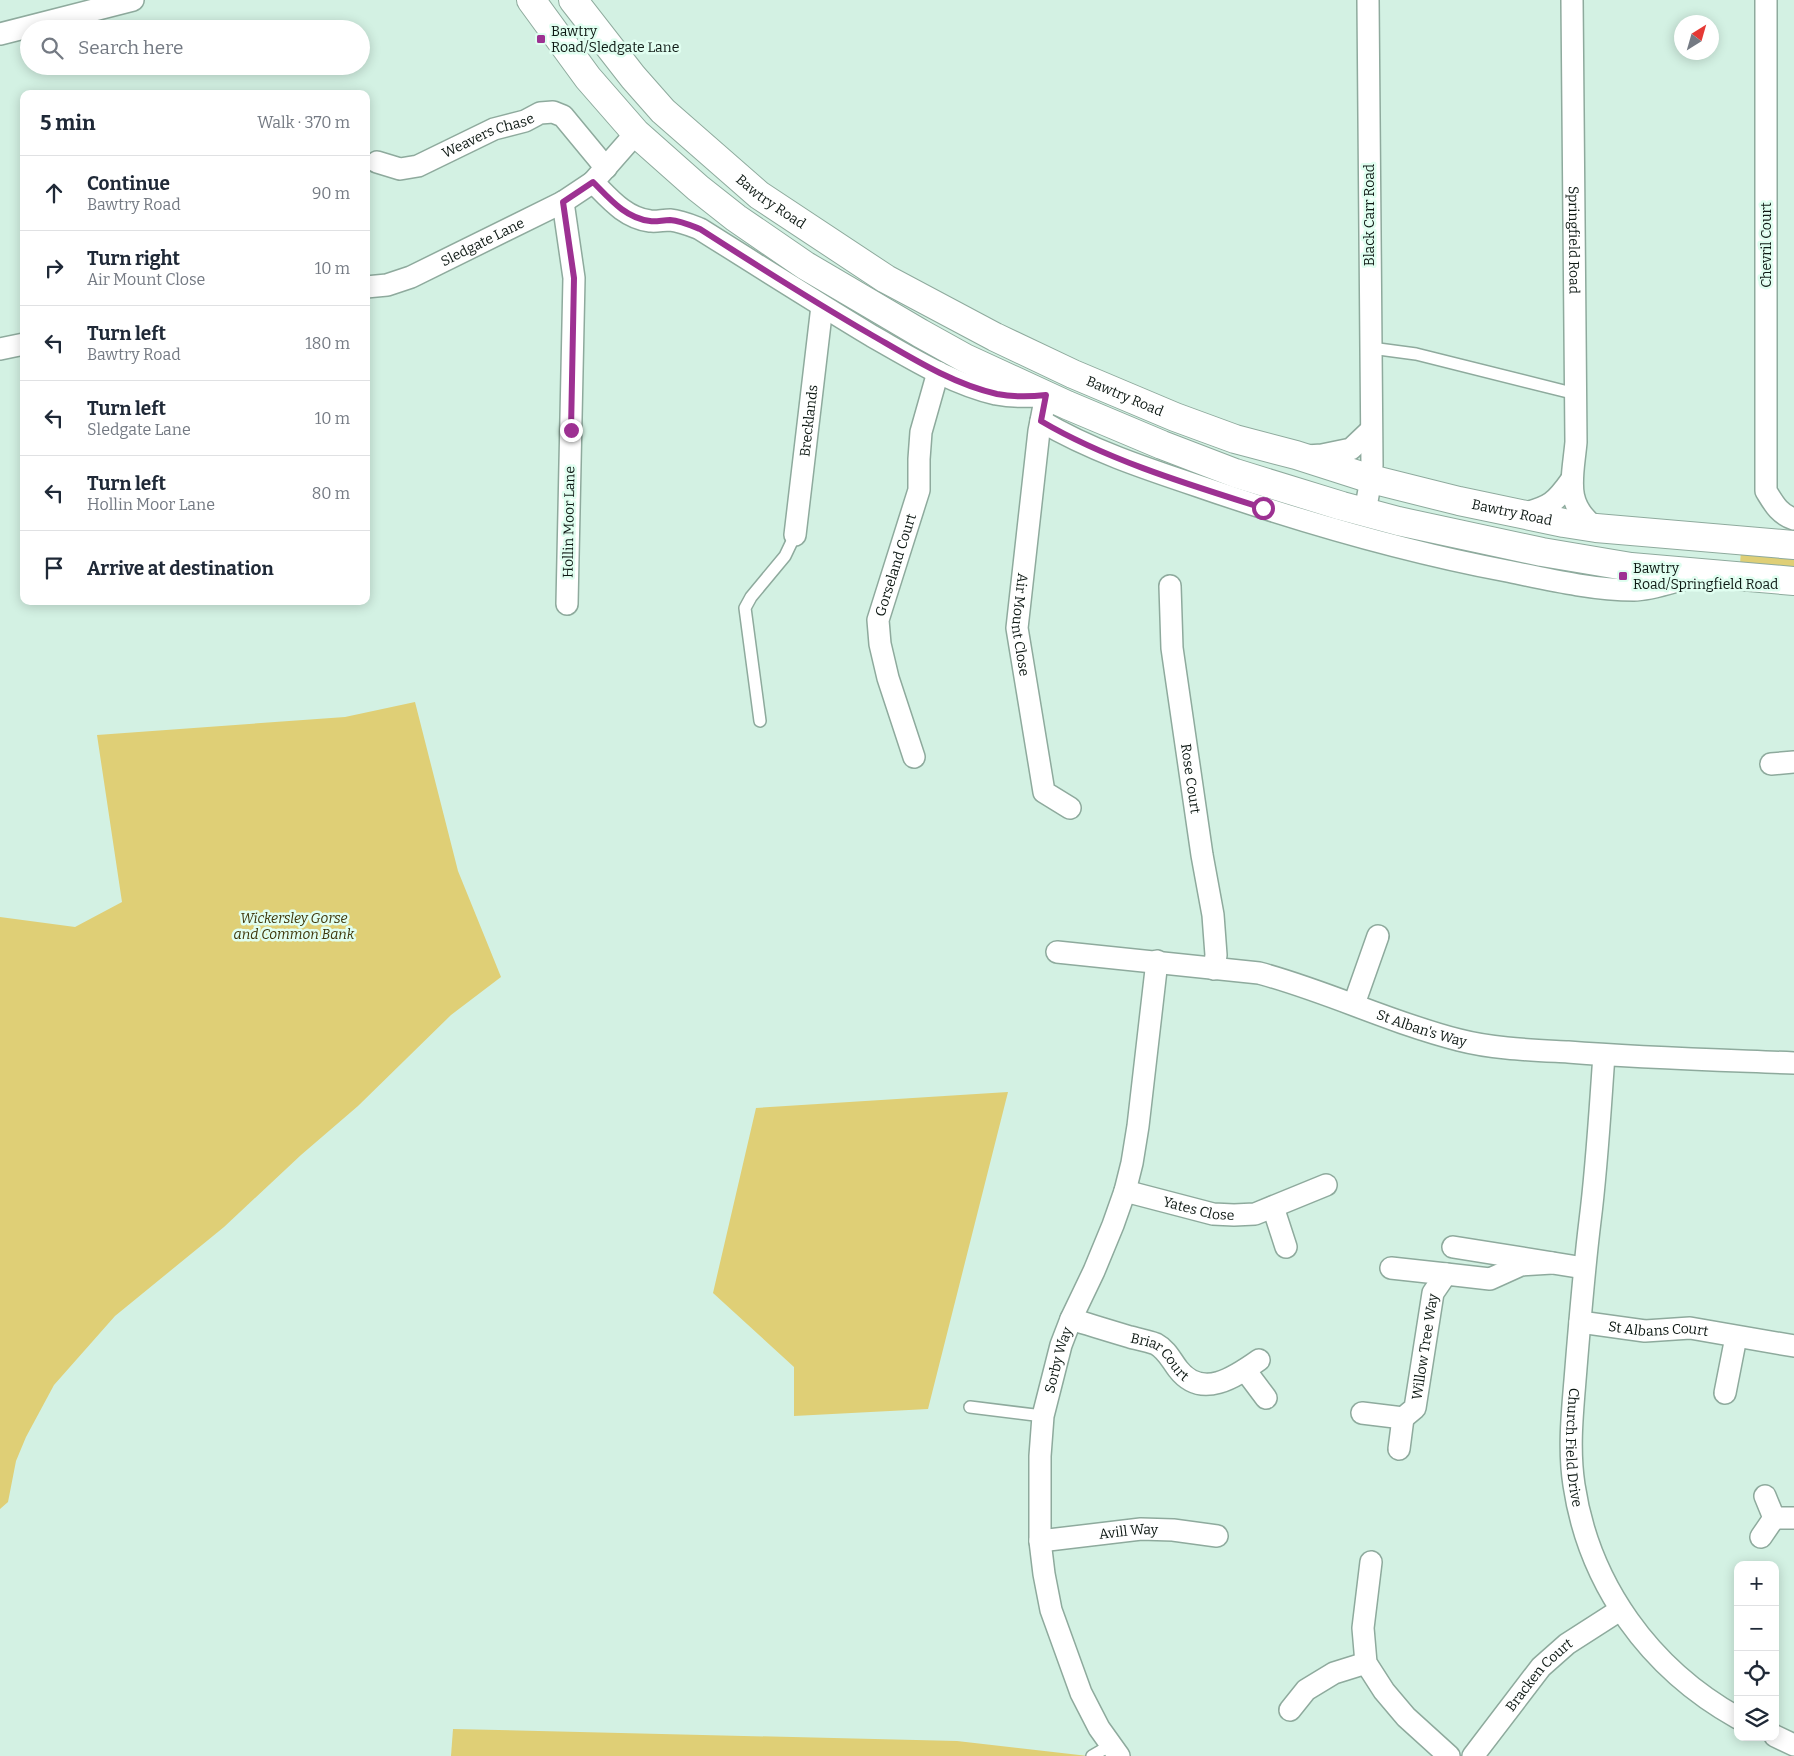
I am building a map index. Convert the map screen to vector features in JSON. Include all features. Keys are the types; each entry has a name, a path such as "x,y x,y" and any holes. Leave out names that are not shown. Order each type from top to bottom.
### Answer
{"main road":[{"path":"531,0 588,78 636,133 698,188 736,218 806,266 965,358 1043,408 1199,459 1235,473 1365,512 1542,552 1631,566 1794,581"},
{"name":"Bawtry Road","path":"574,0 594,29 663,111 759,196 886,279 995,337 1073,374 1175,417 1235,439 1371,479 1459,501 1596,528 1794,545"},
{"path":"1306,459 1306,495"}],"street":[{"path":"55,20 133,0"},
{"name":"Black Carr Road","path":"1365,512 1371,479 1368,0"},
{"name":"Springfield Road","path":"1572,0 1576,394 1576,442 1572,494 1575,503 1586,520 1596,528"},
{"name":"Chevril Court","path":"1766,0 1766,491 1784,516 1794,519"},
{"path":"0,34 20,29"},
{"name":"Weavers Chase","path":"377,162 400,169 418,166 494,129 525,121 546,111 558,113 566,120 600,174"},
{"path":"636,133 600,174 614,203 632,217 651,222 670,220 684,222 700,229 822,306 938,372 976,388 1013,397 1043,408 1055,429 1123,460 1308,523 1472,565 1607,588 1636,590 1705,573"},
{"name":"Sledgate Lane","path":"370,287 387,285 411,277 563,202 600,174"},
{"name":"Hollin Moor Lane","path":"563,202 574,278 567,604"},
{"name":"Brecklands","path":"795,535 822,306"},
{"path":"0,348 20,345"},
{"name":"Gorseland Court","path":"914,757 888,678 880,644 878,620 919,490 918,460 921,432 938,372"},
{"name":"Air Mount Close","path":"1043,408 1017,628 1044,792 1070,808"},
{"path":"1306,459 1351,449 1371,430"},
{"path":"1522,514 1547,507 1560,496 1572,479"},
{"name":"Rose Court","path":"1170,586 1172,648 1202,855 1213,915 1216,955 1214,969"},
{"path":"1771,764 1794,762"},
{"path":"1354,1004 1378,936"},
{"name":"St Alban's Way","path":"1057,952 1258,972 1287,980 1459,1040 1492,1047 1604,1055 1794,1063"},
{"name":"Sorby Way","path":"1115,1750 1099,1728 1081,1693 1051,1610 1040,1541 1040,1456 1043,1416 1061,1345 1113,1225 1132,1163 1157,962"},
{"name":"Church Field Drive","path":"1604,1055 1592,1209 1584,1268 1572,1417 1571,1452 1574,1485 1584,1529 1601,1572 1620,1610 1644,1642 1668,1668 1693,1689 1734,1715"},
{"name":"Yates Close","path":"1125,1190 1213,1214 1234,1215 1255,1214 1326,1185"},
{"path":"1273,1207 1286,1247"},
{"name":"Willow Tree Way","path":"1453,1247 1584,1268"},
{"name":"Willow Tree Way","path":"1391,1268 1490,1279 1521,1265 1552,1263"},
{"name":"Willow Tree Way","path":"1399,1449 1403,1418 1415,1408 1434,1293 1446,1274"},
{"name":"Briar Court","path":"1071,1319 1156,1344 1169,1354 1185,1378 1197,1383 1210,1385 1222,1382 1252,1365 1266,1398"},
{"name":"St Albans Court","path":"1580,1322 1645,1331 1690,1328 1794,1346"},
{"path":"1725,1392 1736,1336"},
{"name":"Willow Tree Way","path":"1362,1413 1403,1418"},
{"path":"1761,1537 1784,1518 1765,1496"},
{"name":"Avill Way","path":"1040,1541 1141,1529 1173,1530 1217,1536"},
{"path":"1371,1562 1363,1628 1366,1663 1384,1691 1406,1717 1449,1756"},
{"name":"Bracken Court","path":"1473,1756 1541,1667 1567,1644 1620,1610"},
{"path":"1290,1710 1306,1690 1334,1673 1366,1663"},
{"path":"1779,1738 1794,1745"}],"lane":[{"path":"1370,348 1416,354 1576,394"},
{"path":"760,721 745,608 785,556 795,535"},
{"path":"970,1407 1043,1416"},
{"path":"1092,1756 1115,1750"}],"green space":[{"path":"1741,550 1794,554 1794,569 1740,565"},
{"name":"Wickersley Gorse and Common Bank","path":"415,702 458,871 501,977 451,1015 358,1106 301,1155 224,1227 115,1316 54,1385 26,1437 16,1461 8,1502 0,1509 0,917 75,927 122,902 97,735 345,717"},
{"path":"1008,1092 928,1409 794,1416 794,1367 713,1293 756,1108"},
{"path":"453,1729 957,1741 1088,1756 451,1756"}],"place":[{"name":"Bawtry Road/Sledgate Lane","path":"541,39"},
{"name":"Bawtry Road/Springfield Road","path":"1623,576"}],"route":[{"path":"571,430 574,278 563,202 593,182 614,203 632,217 651,222 670,220 684,222 700,229 822,306 938,372 996,394 1013,397 1046,395 1041,421 1055,429 1123,460 1263,508"}]}
